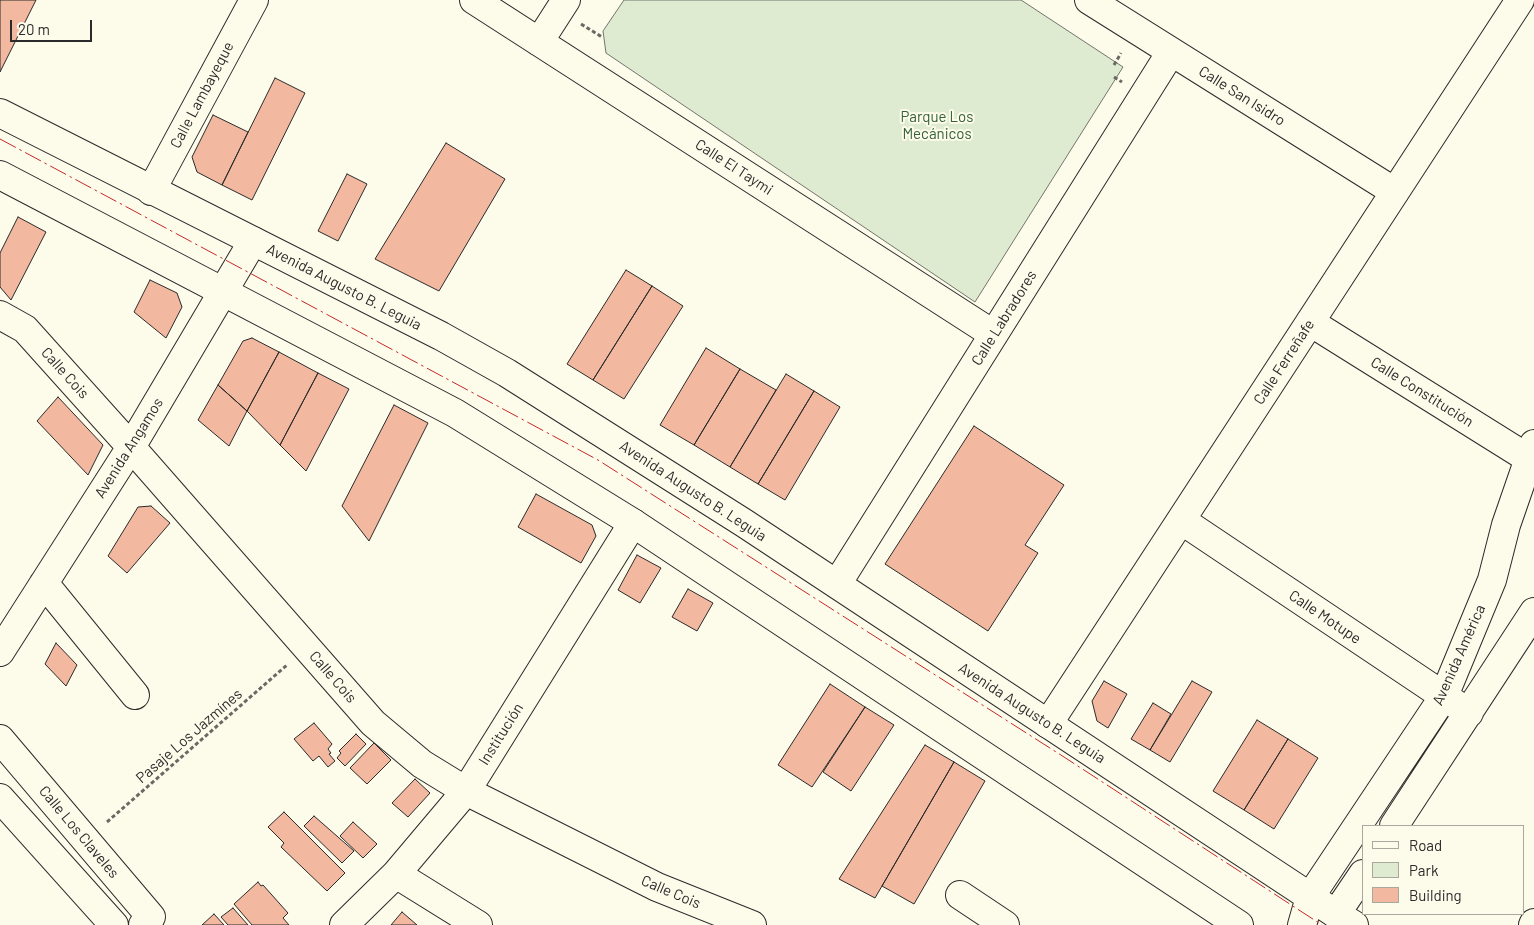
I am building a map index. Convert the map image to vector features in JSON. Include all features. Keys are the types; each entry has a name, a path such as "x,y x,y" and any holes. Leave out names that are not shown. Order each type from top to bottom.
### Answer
{"street":[{"name":"Calle Lambayeque","path":"151,190 254,0"},
{"name":"Calle El Taymi","path":"474,0 993,334"},
{"path":"539,42 566,0"},
{"name":"Calle San Isidro","path":"1089,0 1395,192"},
{"name":"Calle Ferreñafe","path":"1048,724 1520,0"},
{"name":"Calle Labradores","path":"836,584 1171,52"},
{"name":"Avenida Augusto B. Leguia","path":"0,113 441,336 507,373 602,432 836,584 1310,897 1339,921"},
{"path":"0,176 455,413 633,523 1239,925"},
{"name":"Avenida Angamos","path":"0,652 131,446 253,242"},
{"name":"Calle Cois","path":"0,315 25,329 131,446 373,722 422,764 466,791 657,887 752,925"},
{"name":"Calle Constitución","path":"1310,322 1532,455"},
{"name":"Avenida América","path":"1302,925 1310,897 1444,696 1492,580 1506,525 1532,455"},
{"name":"Calle Motupe","path":"1181,520 1470,713"},
{"name":"Institución","path":"344,925 396,874 466,791 633,523"},
{"path":"44,583 135,695"},
{"path":"1395,825 1470,713 1534,612"},
{"name":"Calle Los Claveles","path":"0,739 151,917 143,925"},
{"path":"0,798 114,925"},
{"path":"396,874 478,925"},
{"path":"1339,921 1362,876"},
{"path":"960,895 1005,925"}],"path":[{"name":"Pasaje Los Jazmínes","path":"86,840 308,648"}],"green space":[{"name":"Parque Los Mecánicos","path":"624,0 1021,0 1123,67 975,302 606,53 603,31"}],"building":[{"path":"0,0 36,0 0,72"},
{"path":"275,78 305,93 252,200 222,185"},
{"path":"213,115 248,132 222,185 197,172 192,157"},
{"path":"446,143 505,179 439,291 375,259"},
{"path":"347,174 367,184 338,241 318,231"},
{"path":"18,217 46,232 11,300 0,287 0,253"},
{"path":"626,270 652,286 593,380 567,364"},
{"path":"150,280 177,293 182,307 166,338 134,312"},
{"path":"652,286 683,306 624,399 593,380"},
{"path":"252,338 279,352 247,411 218,385 243,341"},
{"path":"706,348 740,369 694,445 660,425"},
{"path":"279,352 318,373 280,445 247,411"},
{"path":"740,369 776,390 730,467 694,445"},
{"path":"318,373 349,389 306,471 280,445"},
{"path":"786,374 814,391 758,484 730,467"},
{"path":"218,385 247,411 229,446 198,420"},
{"path":"814,391 840,407 785,500 758,484"},
{"path":"58,397 103,445 88,475 37,421"},
{"path":"394,405 428,423 369,541 342,506"},
{"path":"974,426 1064,485 1025,545 1038,553 988,631 885,564"},
{"path":"536,494 592,525 596,536 581,563 518,527"},
{"path":"151,506 170,523 127,573 108,556 138,507"},
{"path":"637,555 661,568 640,603 618,590"},
{"path":"688,589 713,603 697,631 672,617"},
{"path":"56,643 77,665 66,686 45,664"},
{"path":"1104,681 1127,694 1108,728 1097,721 1092,701"},
{"path":"1192,681 1212,692 1170,762 1150,750"},
{"path":"830,684 865,707 812,787 778,765"},
{"path":"1153,703 1171,714 1150,750 1131,739"},
{"path":"865,707 894,725 851,791 823,772"},
{"path":"1257,720 1288,739 1244,810 1213,791"},
{"path":"314,723 332,744 328,749 331,753 329,754 335,761 328,767 319,756 313,761 294,739"},
{"path":"356,734 366,744 345,766 337,758 341,753 339,751"},
{"path":"1288,739 1318,758 1274,829 1244,810"},
{"path":"374,743 391,760 367,784 350,768"},
{"path":"925,745 954,762 875,898 839,879"},
{"path":"954,762 985,781 914,904 882,886"},
{"path":"415,779 430,793 408,817 392,803"},
{"path":"284,812 345,873 327,891 281,847 284,843 268,827"},
{"path":"314,816 354,851 342,863 304,826"},
{"path":"353,822 377,844 363,858 340,836"},
{"path":"258,882 261,886 263,885 288,913 283,918 289,925 252,925 234,904"},
{"path":"233,908 248,925 228,925 221,917"},
{"path":"402,912 417,925 391,925"},
{"path":"214,914 224,925 202,925"}],"power":[{"path":"0,139 598,460 1064,757 1322,925"}]}
